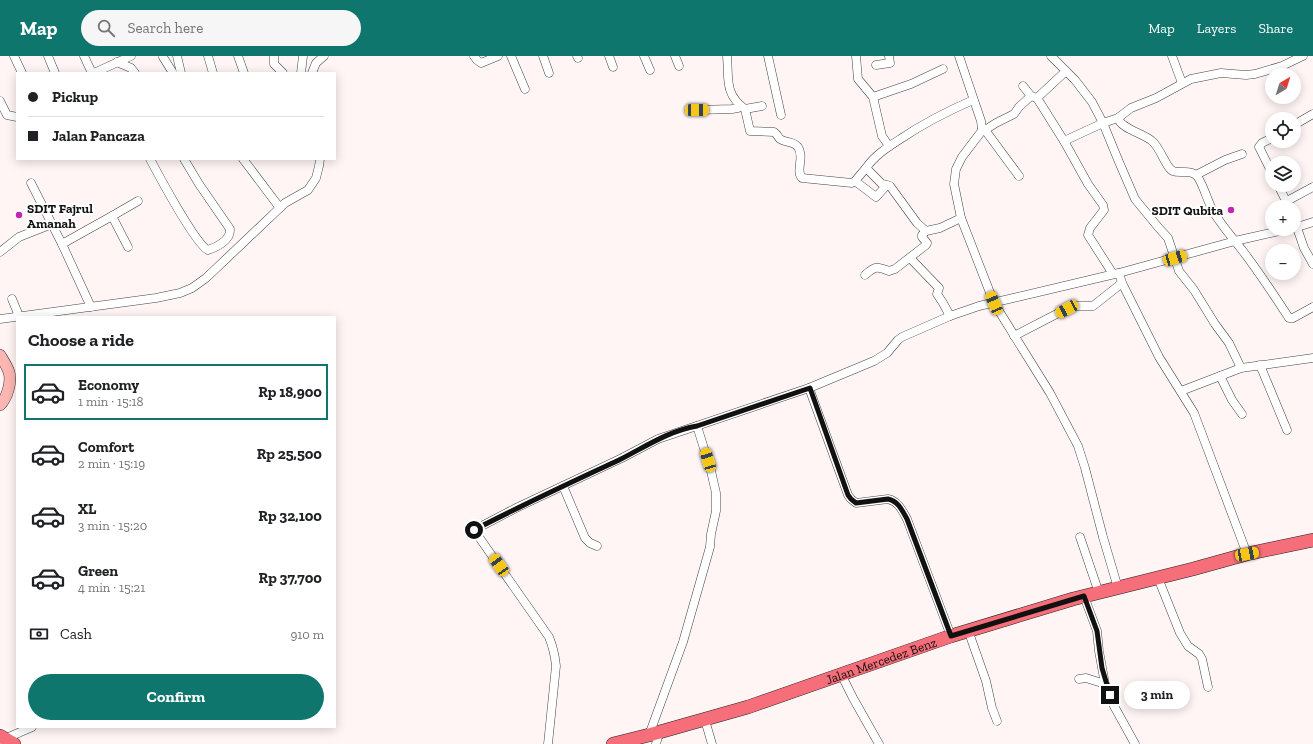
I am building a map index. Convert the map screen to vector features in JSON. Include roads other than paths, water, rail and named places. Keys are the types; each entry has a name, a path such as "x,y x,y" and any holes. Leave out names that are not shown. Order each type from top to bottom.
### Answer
{"main road":[{"name":"Jalan Mercedez Benz","path":"613,744 655,737 748,707 968,630 1084,596 1194,569 1247,554 1313,540"}],"street":[{"path":"14,56 22,72"},
{"path":"48,56 55,72"},
{"path":"84,56 92,72"},
{"path":"95,72 131,56"},
{"path":"163,56 172,72"},
{"path":"176,56 181,72"},
{"path":"208,56 213,72"},
{"path":"239,56 244,72"},
{"path":"274,56 274,64 282,72"},
{"path":"301,72 303,56"},
{"path":"312,72 316,63 324,56"},
{"path":"474,56 481,63 498,56"},
{"path":"511,56 525,89"},
{"path":"543,56 549,74"},
{"path":"609,56 613,67"},
{"path":"644,56 650,70"},
{"path":"674,56 678,66"},
{"path":"727,56 729,91 733,98 743,107 750,131 774,132 781,139 790,141 798,147 801,155 799,174 801,178 849,183 855,181 874,159 889,146 917,128 973,100"},
{"path":"768,56 781,115"},
{"path":"856,56 859,81 873,96 882,136 889,146"},
{"path":"876,65 890,63 889,56"},
{"path":"959,56 983,129 1019,176"},
{"path":"1051,56 1088,96 1103,123 1118,162 1135,198 1168,238 1174,251 1179,271 1194,290 1215,324 1229,343 1241,368"},
{"path":"1172,56 1182,83"},
{"path":"1064,141 1103,123 1118,118 1131,108 1156,98 1191,78 1215,73 1246,75 1260,73 1282,66 1303,56"},
{"path":"116,62 130,68 133,72"},
{"path":"873,96 911,84 943,69"},
{"path":"1066,71 1019,107 1014,114 983,129 962,156 956,170 954,184 961,218 994,303 1053,398 1078,446 1118,588"},
{"path":"1023,86 1034,97 1064,141 1088,184 1103,205 1104,210 1090,228 1088,235 1122,283 1159,356 1194,413 1247,554"},
{"path":"0,102 7,115 16,117"},
{"path":"697,110 762,106"},
{"path":"1301,121 1313,114"},
{"path":"1118,118 1124,126 1153,141 1171,169 1188,172 1196,176 1200,181 1212,210 1260,275 1290,319 1313,307"},
{"path":"1265,142 1259,147 1265,159"},
{"path":"1196,176 1225,160 1242,154"},
{"path":"151,160 177,207 203,247 208,250 212,249 228,238 230,229 185,160"},
{"path":"246,160 280,208"},
{"path":"12,299 19,316 160,298 192,288 212,273 285,203 305,193 311,187 318,173 320,160"},
{"path":"866,168 882,184 891,187 917,223 926,231"},
{"path":"855,181 876,196 887,185"},
{"path":"31,183 92,307"},
{"path":"1294,200 1313,187"},
{"path":"62,244 138,201"},
{"path":"112,216 128,247"},
{"path":"865,275 877,267 891,271 927,244 922,237 926,231 940,228 961,218"},
{"path":"1301,224 1313,222"},
{"path":"0,252 19,237 52,224"},
{"path":"548,744 556,666 553,646 549,637 474,530 658,439 687,428 810,388 874,361 888,352 902,337 950,316 994,303 1116,274 1265,233"},
{"path":"1298,236 1313,264"},
{"path":"910,258 939,288 937,294 950,316"},
{"path":"1014,336 1072,306 1093,306 1122,283"},
{"path":"0,319 16,316"},
{"path":"0,355 9,372 8,393 0,405"},
{"path":"1181,391 1241,368 1279,364 1313,358"},
{"path":"1260,365 1287,430"},
{"path":"0,373 8,383"},
{"path":"1220,376 1232,400 1242,414"},
{"path":"810,388 848,495 856,503 888,499 892,500 900,507 907,519 951,636"},
{"path":"655,737 710,547 716,511 716,493 714,482 697,426"},
{"path":"563,486 585,538 590,543 597,546"},
{"path":"1080,536 1099,593"},
{"path":"1158,578 1180,633 1188,646 1199,654 1202,659 1208,686"},
{"path":"1084,596 1097,631 1100,658 1106,684 1114,706 1135,744"},
{"path":"968,630 986,681 992,708 998,721"},
{"path":"841,674 879,744"},
{"path":"1079,679 1086,678 1106,684"},
{"path":"705,720 712,744"},
{"path":"4,740 30,728"}],"place":[{"name":"SDIT Qubita","path":"1231,210"},
{"name":"SDIT Fajrul Amanah","path":"19,215"}]}
